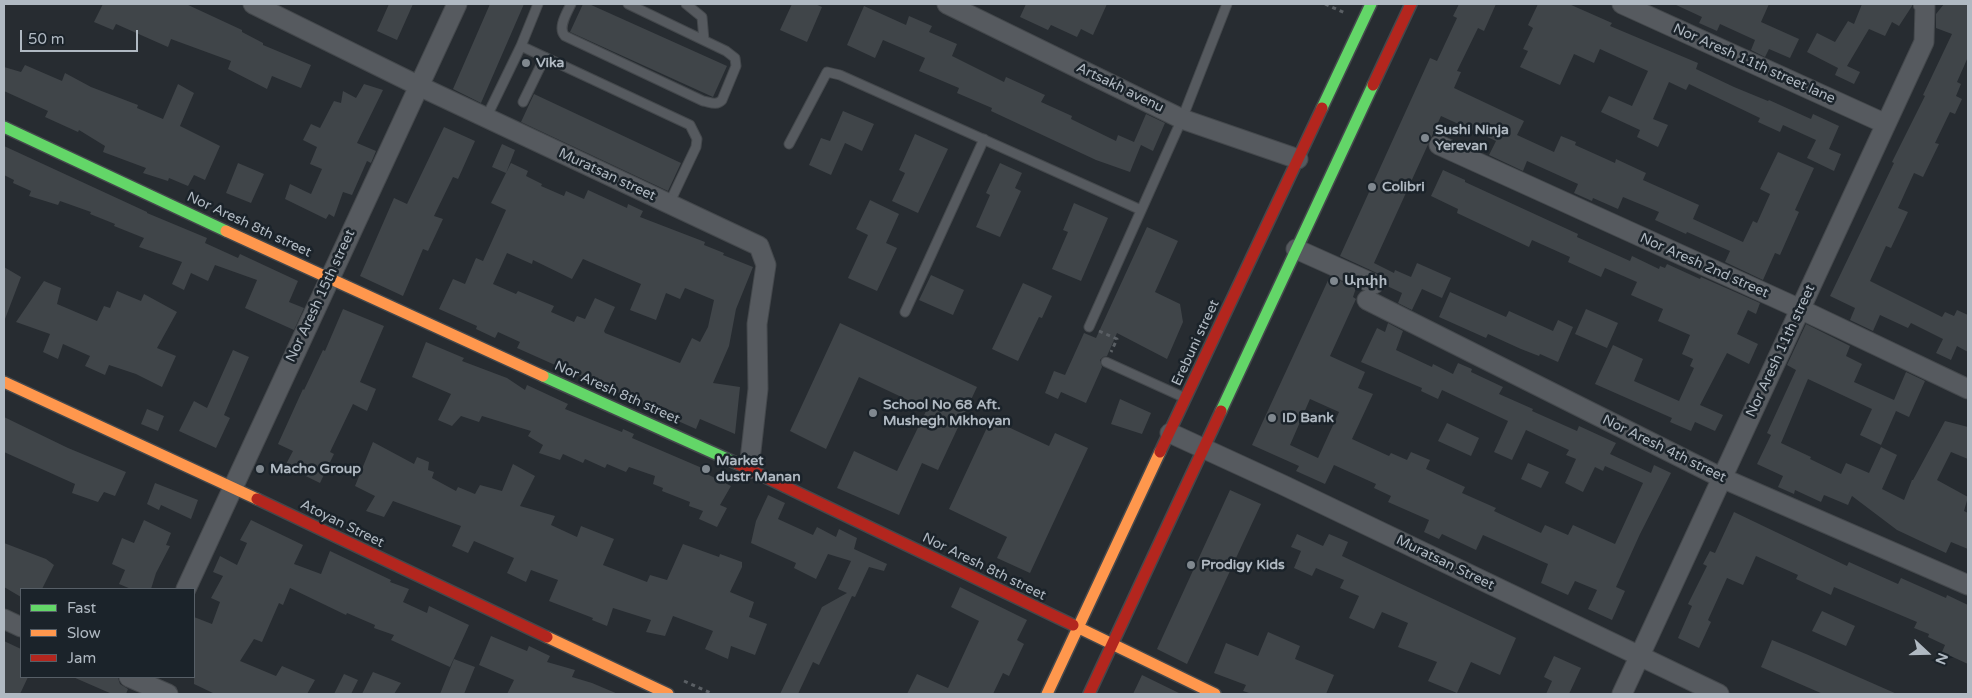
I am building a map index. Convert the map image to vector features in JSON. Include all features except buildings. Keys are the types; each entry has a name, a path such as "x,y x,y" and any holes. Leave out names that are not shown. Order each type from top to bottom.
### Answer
{"main road":[{"name":"Erebuni street","path":"1047,694 1371,4"},
{"path":"1089,694 1411,4"},
{"name":"Nor Aresh 8th street","path":"4,127 329,279 749,469 1214,694"},
{"name":"Atoyan Street","path":"4,382 668,694"}],"street":[{"name":"Muratsan street","path":"253,4 419,86 758,246 766,265 757,324 758,389 749,469"},
{"name":"Nor Aresh 15th street","path":"186,588 457,4"},
{"name":"Artsakh avenu","path":"947,4 1182,119 1298,159"},
{"name":"Nor Aresh 11th street lane","path":"1622,4 1886,124"},
{"name":"Nor Aresh 11th street","path":"1622,694 1924,42 1924,4"},
{"name":"Nor Aresh 2nd street","path":"1439,145 1800,309 1968,389"},
{"name":"Nor Aresh 4th street","path":"1296,248 1370,292 1722,478 1968,585"},
{"name":"Muratsan Street","path":"1170,433 1283,484 1719,694"},
{"path":"4,619 20,627"},
{"path":"139,683 168,694"}],"lane":[{"path":"486,118 521,46 538,4"},
{"path":"571,4 561,28 565,36 703,100 716,104 722,100 736,66 735,58 726,51 628,4"},
{"path":"686,4 702,17 704,40"},
{"path":"1088,327 1182,119 1227,4"},
{"path":"521,46 690,125 697,139 696,147 669,204"},
{"path":"523,102 545,57"},
{"path":"789,144 827,72 840,75 1141,210"},
{"path":"905,312 984,139"},
{"path":"1106,362 1186,399"}],"path":[{"path":"1088,327 1117,339 1106,362"}],"traffic: fast":[{"path":"1322,108 1371,4"},
{"path":"1221,411 1373,85"},
{"path":"4,127 226,231"},
{"path":"543,376 736,463"}],"traffic: slow":[{"path":"226,231 543,376"},
{"path":"4,382 257,499"},
{"path":"1047,694 1160,452"},
{"path":"1073,625 1215,694"},
{"path":"547,637 668,694"}],"traffic: jam":[{"path":"1373,85 1411,4"},
{"path":"1160,452 1322,108"},
{"path":"1089,694 1221,411"},
{"path":"736,463 1073,625"},
{"path":"257,499 547,637"}],"place":[{"name":"Vika","path":"526,63"},
{"name":"Sushi Ninja Yerevan","path":"1425,138"},
{"name":"Colibri","path":"1372,187"},
{"name":"Արփի","path":"1334,281"},
{"name":"School No 68 Aft. Mushegh Mkhoyan","path":"873,413"},
{"name":"ID Bank","path":"1272,418"},
{"name":"Macho Group","path":"260,469"},
{"name":"Market dustr Manan","path":"706,469"},
{"name":"Prodigy Kids","path":"1191,565"}]}
